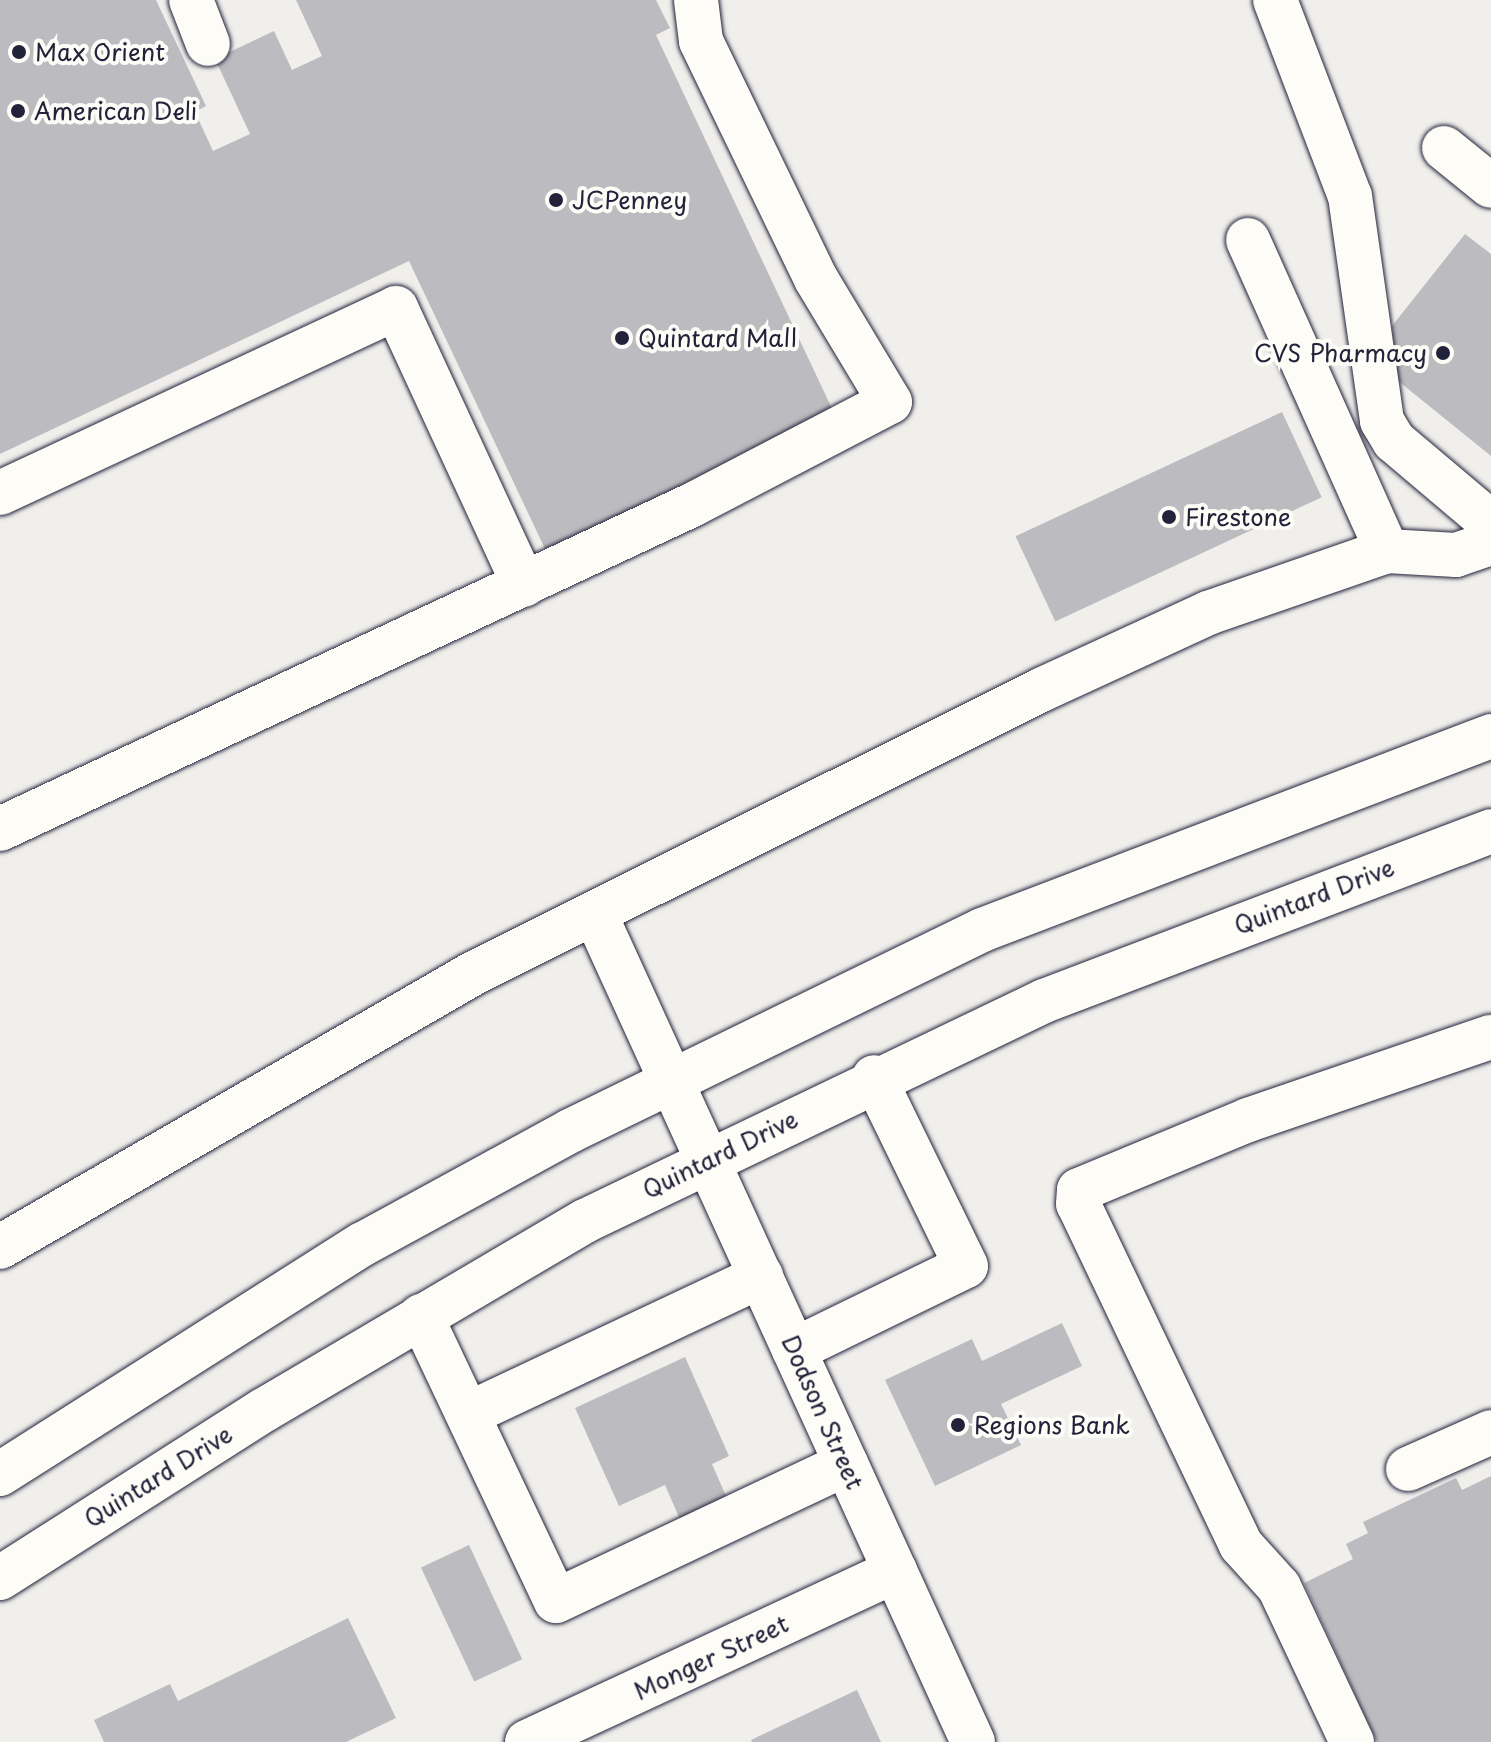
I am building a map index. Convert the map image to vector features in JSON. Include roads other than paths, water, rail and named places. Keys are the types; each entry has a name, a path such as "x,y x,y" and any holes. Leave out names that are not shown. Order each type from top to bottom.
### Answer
{"main road":[{"path":"191,0 208,44"},
{"path":"0,829 524,585 890,402 816,279 701,41 696,0"},
{"path":"1275,0 1350,196 1382,421 1394,441 1491,523"},
{"path":"1444,148 1491,186"},
{"path":"1248,240 1387,551"},
{"path":"0,493 396,308 524,585"},
{"path":"0,1247 313,1060 595,914 1195,619 1387,551 1456,555 1491,543"},
{"path":"0,1474 363,1244 672,1083 982,930 1491,736"},
{"name":"Quintard Drive","path":"0,1578 537,1246 874,1077 1044,1001 1491,831"},
{"name":"Dodson Street","path":"595,914 973,1742"},
{"path":"1352,1742 1279,1587 1241,1545 1078,1204 1079,1190 1248,1120 1491,1037"},
{"path":"794,1350 966,1266 874,1077"},
{"path":"468,1414 761,1276"},
{"path":"421,1316 556,1601 846,1464"},
{"path":"1408,1469 1491,1432"},
{"name":"Monger Street","path":"527,1742 895,1571"}],"place":[{"name":"Max Orient","path":"19,52"},
{"name":"American Deli","path":"18,111"},
{"name":"JCPenney","path":"556,200"},
{"name":"Quintard Mall","path":"622,338"},
{"name":"CVS Pharmacy","path":"1443,353"},
{"name":"Firestone","path":"1169,517"},
{"name":"Regions Bank","path":"958,1425"}]}
